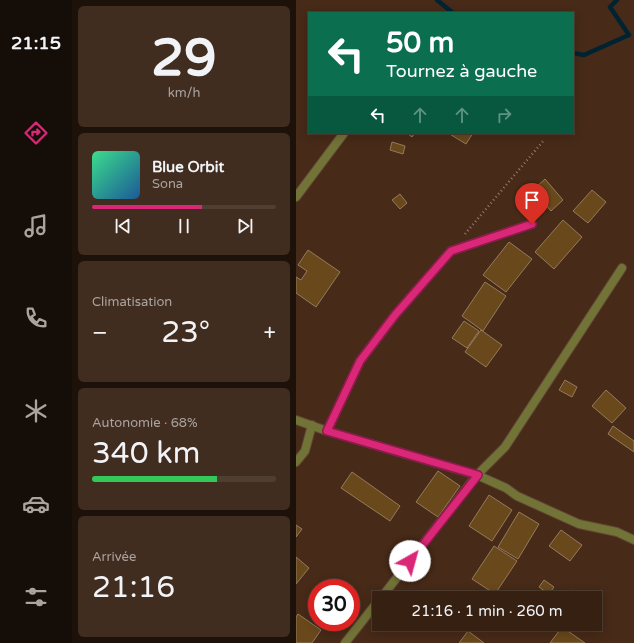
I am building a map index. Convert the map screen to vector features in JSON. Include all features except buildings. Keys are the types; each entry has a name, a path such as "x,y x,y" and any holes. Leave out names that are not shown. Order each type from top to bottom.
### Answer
{"street":[{"path":"296,197 343,134"},
{"path":"327,431 360,361 395,315 451,251 532,224"},
{"path":"386,591 478,475 505,447 622,268"},
{"path":"296,420 327,431 478,475 506,488 517,496 579,524 617,532 634,540"},
{"path":"296,462 305,451 312,425"},
{"path":"346,643 372,609"}],"path":[{"path":"451,251 544,140"}],"waterway":[{"path":"437,0 452,12"},
{"path":"574,53 584,55 629,35 610,7 617,0"}],"route":[{"path":"410,561 478,475 327,431 360,361 395,315 451,251 532,224"}]}
